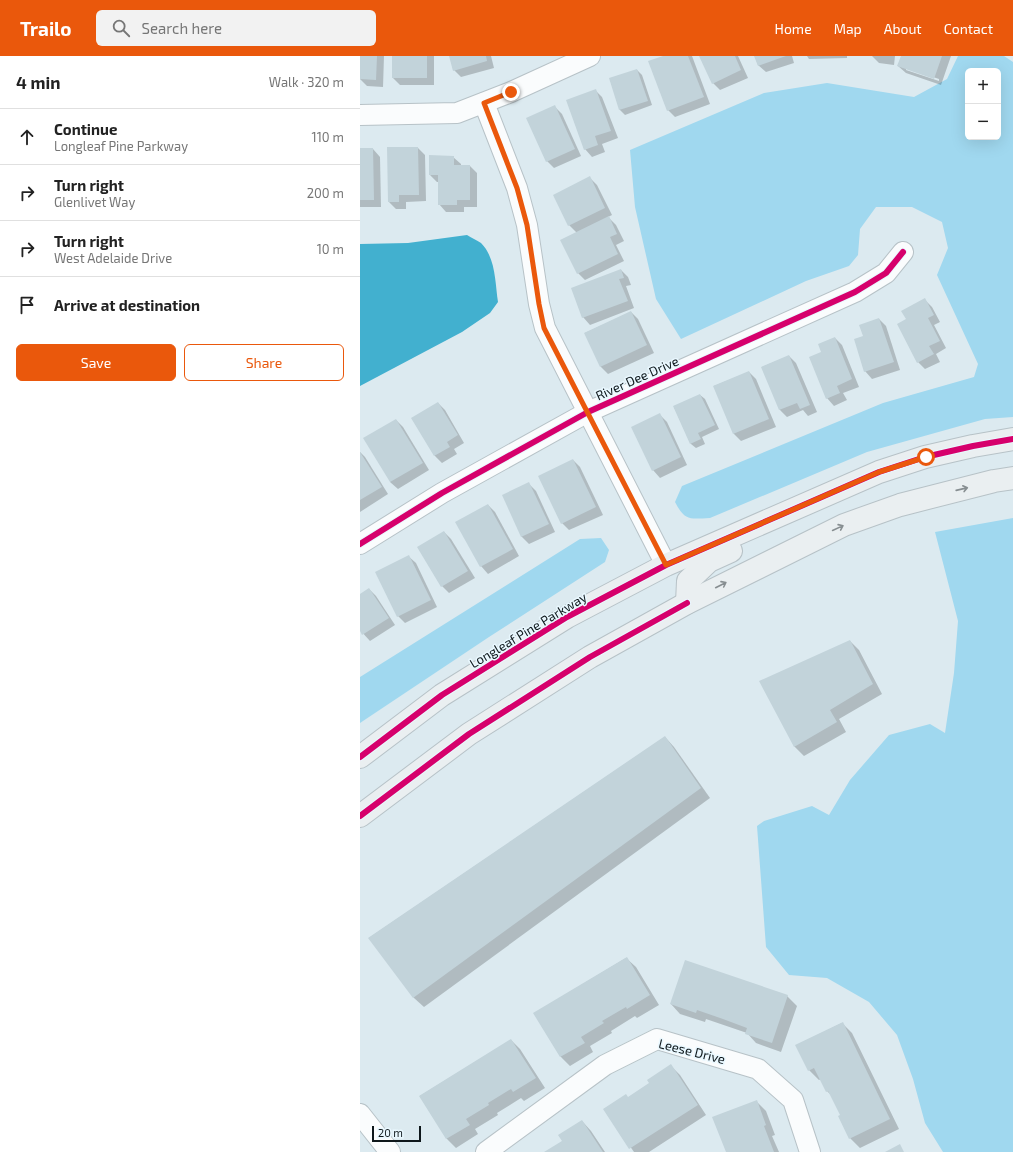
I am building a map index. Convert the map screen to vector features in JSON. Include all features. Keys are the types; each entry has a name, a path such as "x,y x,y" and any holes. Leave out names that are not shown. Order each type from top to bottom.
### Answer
{"main road":[{"name":"Longleaf Pine Parkway","path":"360,757 442,695 567,617 666,565 879,472 926,457 973,446 1013,439"},
{"path":"687,603 688,581 709,561 790,524 877,487 879,472"},
{"path":"360,816 469,734 590,657 687,603 844,525 900,504 994,481 1013,478"}],"street":[{"path":"360,115 456,113 484,103 590,56"},
{"path":"484,103 517,188 527,225 544,328 666,565"},
{"name":"River Dee Drive","path":"360,544 442,493 588,412 854,292 886,273 903,252"},
{"name":"Leese Drive","path":"486,1152 604,1065 657,1039 758,1069 793,1100 810,1152"},
{"path":"360,1114 390,1152"}],"shaded area":[{"path":"958,56 1004,56 1013,62 1013,417 985,419 867,452 710,518 688,518 682,513 675,502 682,486 883,403 974,377 978,364 937,275 948,248 942,222 912,207 876,207 860,229 858,255 849,266 806,281 681,339 656,299 635,207 630,150 764,93 827,83 914,97 947,79"},
{"path":"467,235 481,243 490,256 494,271 498,302 490,313 462,332 360,386 360,244 408,243"},
{"path":"1013,518 1013,1152 943,1152 925,1123 913,1079 897,1035 869,1002 827,978 789,975 766,947 757,826 764,821 812,806 829,815 850,780 889,735 930,724 945,733 954,673 958,621 935,532"},
{"path":"601,538 609,550 605,562 360,723 360,677 580,539"}],"building":[{"path":"360,56 377,56 376,80 360,79"},
{"path":"392,56 427,56 427,78 392,78"},
{"path":"449,56 486,56 487,61 453,71"},
{"path":"663,56 688,56 704,97 667,111 648,61"},
{"path":"699,56 735,56 741,70 712,84"},
{"path":"754,56 786,56 758,66"},
{"path":"901,56 942,56 934,79 897,66"},
{"path":"637,69 648,101 619,110 609,78"},
{"path":"596,89 611,131 595,136 598,145 584,150 566,100"},
{"path":"555,105 575,149 546,162 526,118"},
{"path":"387,147 418,147 419,195 399,195 399,202 388,202"},
{"path":"360,148 373,148 374,200 360,200"},
{"path":"429,155 454,156 454,165 470,165 470,200 457,200 457,205 438,205 438,175 429,175"},
{"path":"590,176 605,208 568,226 553,195"},
{"path":"609,216 617,234 610,237 618,254 577,274 560,240"},
{"path":"621,269 624,278 619,279 628,301 582,318 571,288"},
{"path":"925,298 934,315 928,318 940,341 929,346 934,354 917,363 897,324 906,319 901,311"},
{"path":"631,311 647,345 600,367 584,333"},
{"path":"879,318 894,362 864,372 854,339 863,336 859,325"},
{"path":"835,337 852,379 837,386 840,393 826,399 809,357 821,352 818,344"},
{"path":"789,355 810,405 800,409 797,403 779,410 761,367"},
{"path":"749,371 769,419 733,434 713,386"},
{"path":"700,394 715,425 698,433 701,439 690,444 673,406"},
{"path":"438,402 458,435 447,442 450,447 434,456 411,418"},
{"path":"660,413 681,457 652,471 631,427"},
{"path":"396,419 423,463 390,482 363,438"},
{"path":"360,452 382,487 360,500"},
{"path":"573,459 596,507 561,524 538,476"},
{"path":"529,482 549,524 521,537 502,495"},
{"path":"488,504 513,549 480,567 455,522"},
{"path":"444,531 468,571 441,587 417,547"},
{"path":"409,555 431,600 397,617 375,572"},
{"path":"369,588 389,618 362,635 360,631 360,594"},
{"path":"850,640 873,684 830,710 837,722 794,747 759,681"},
{"path":"665,736 701,788 413,998 368,938"},
{"path":"627,957 650,995 627,1009 626,1007 602,1021 604,1023 581,1037 585,1043 560,1057 533,1013"},
{"path":"685,960 788,995 772,1043 745,1034 747,1028 697,1010 696,1013 670,1004"},
{"path":"843,1022 890,1119 849,1139 838,1116 840,1115 828,1091 826,1092 814,1068 808,1071 795,1045"},
{"path":"511,1039 536,1078 513,1092 511,1089 488,1103 489,1105 466,1119 470,1125 446,1139 419,1096"},
{"path":"671,1064 698,1105 629,1149 603,1109 626,1094 628,1097 649,1083 647,1080"},
{"path":"757,1100 766,1125 764,1126 774,1152 726,1152 712,1117"},
{"path":"582,1120 603,1152 544,1152 562,1141 558,1135"},
{"path":"900,1144 904,1152 885,1152"}],"cycle path":[{"path":"360,544 442,493 588,412 855,292 886,273 903,252"},
{"path":"360,757 442,695 567,617 666,565 879,472 925,457 1013,439"},
{"path":"360,816 469,734 590,657 687,603"}],"route":[{"path":"511,92 484,103 517,188 527,225 544,328 666,565 879,472 926,457"}]}
